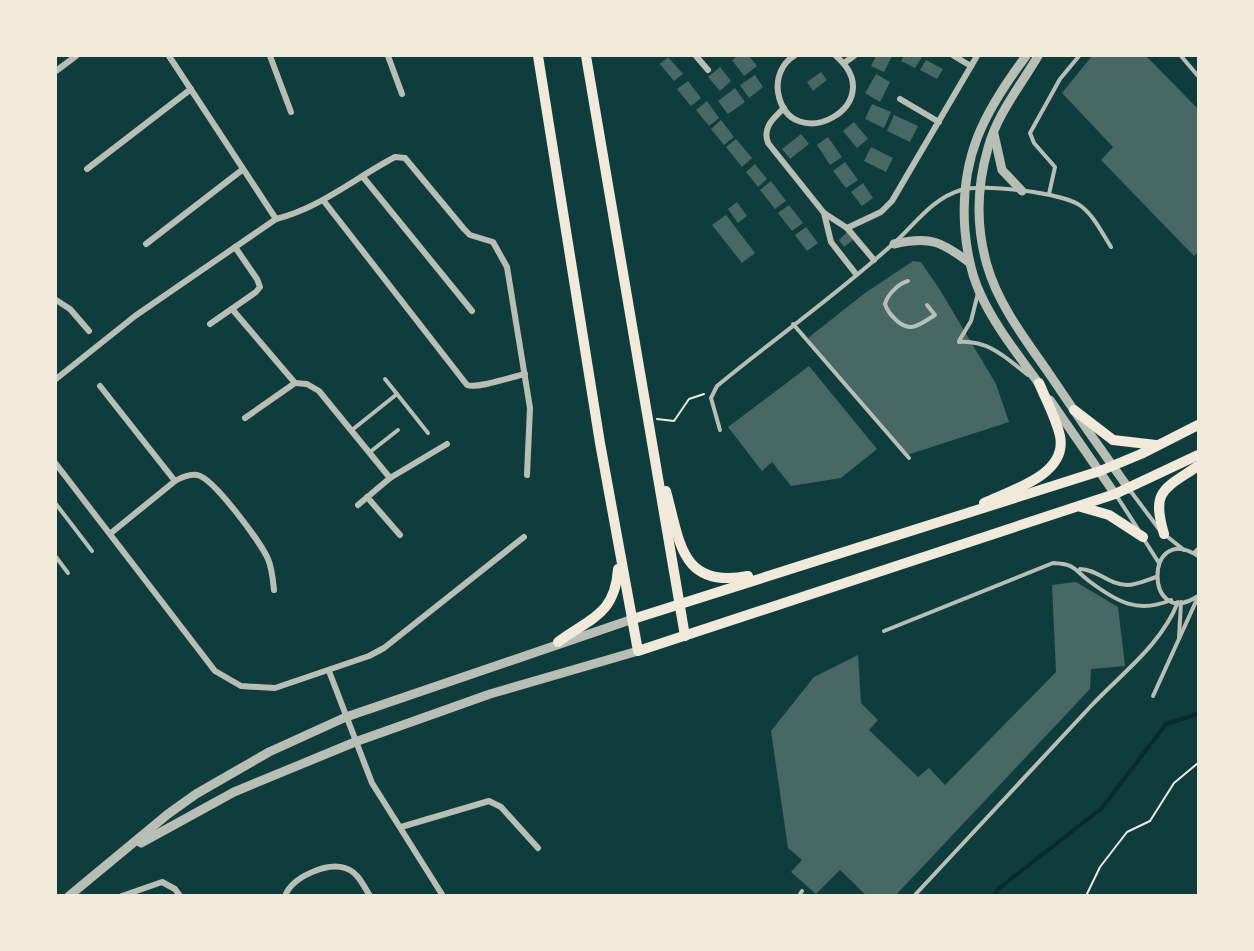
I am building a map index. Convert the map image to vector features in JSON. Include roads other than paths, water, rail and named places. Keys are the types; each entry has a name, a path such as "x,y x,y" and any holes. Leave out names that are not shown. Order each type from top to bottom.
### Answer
{"main road":[{"path":"538,56 619,554 638,651 1078,507 1129,489 1198,455"},
{"path":"586,56 623,280 649,417 684,636"},
{"path":"946,521 1039,476 1053,465 1057,458 1060,437 1039,383"},
{"path":"1074,410 1113,440 1139,445 1159,445"},
{"path":"633,619 791,567 946,521 1100,471 1198,425"},
{"path":"651,429 680,546 689,563 705,575 725,579 791,567"},
{"path":"1164,534 1158,508 1160,495 1170,483 1198,466"},
{"path":"1078,507 1108,515 1143,537"},
{"path":"558,642 603,613 611,602 617,583 619,554"}],"street":[{"path":"56,71 76,56"},
{"path":"169,56 276,219"},
{"path":"270,56 291,112"},
{"path":"388,56 402,94"},
{"path":"696,56 708,70"},
{"path":"791,56 783,66 777,87 784,108 803,122 827,122 837,116 851,97 850,73 836,56"},
{"path":"844,63 854,56"},
{"path":"954,56 971,66"},
{"path":"847,228 881,212 892,201 977,56"},
{"path":"1026,56 1004,85 980,127 968,164 963,189 970,263 978,290 1115,494"},
{"path":"1038,56 993,132 980,189 982,243 996,288 1030,346 1129,489"},
{"path":"87,169 191,88"},
{"path":"900,99 939,122"},
{"path":"784,108 768,126 765,137 768,143 824,213 847,228 873,260"},
{"path":"993,132 1002,170 1022,191"},
{"path":"56,379 135,316 276,219 323,200 395,158 405,158 464,230 470,235 493,242 507,267 530,408 526,475"},
{"path":"146,244 242,170"},
{"path":"363,177 472,311"},
{"path":"323,200 468,385 478,387 501,378 525,374"},
{"path":"824,213 831,243 856,274"},
{"path":"894,244 916,239 936,241 970,263"},
{"path":"210,324 260,287 235,247"},
{"path":"56,300 70,309 89,331"},
{"path":"232,309 295,383 315,387 390,478"},
{"path":"245,418 295,383"},
{"path":"100,386 175,481"},
{"path":"358,505 390,478 447,444"},
{"path":"56,464 111,533 204,658 226,680 254,689 275,688 329,671 384,648 524,537"},
{"path":"111,533 175,481 196,475 215,487 268,559 274,590"},
{"path":"367,496 400,535"},
{"path":"69,896 168,814 196,794 269,752 346,717 558,642 633,619"},
{"path":"126,851 234,792 355,742 490,694 638,651"},
{"path":"329,671 355,742 376,790 443,896"},
{"path":"400,827 481,801 495,802 538,848"},
{"path":"285,896 297,880 336,867 345,868 358,876 370,896"},
{"path":"122,896 162,882 175,889 180,896"}],"lane":[{"path":"1049,194 1055,167 1034,143 1030,133 1059,79 1079,56"},
{"path":"1181,56 1198,76"},
{"path":"720,430 712,405 713,392 793,324 894,244 941,199 963,189 980,189 1049,194 1068,199 1083,207 1111,247"},
{"path":"908,281 886,298 885,304 892,315 904,328 911,329 935,315 927,305"},
{"path":"978,290 970,321 959,342 973,341 991,347 1039,383"},
{"path":"793,324 909,458"},
{"path":"385,379 428,433"},
{"path":"351,431 397,394"},
{"path":"369,453 398,430"},
{"path":"1129,489 1164,534 1184,550 1196,554 1198,549"},
{"path":"1115,494 1159,563"},
{"path":"57,507 92,551"},
{"path":"1184,550 1169,553 1159,563 1156,577 1159,588 1172,600 1180,602 1198,596"},
{"path":"56,557 68,573"},
{"path":"884,631 1043,566 1064,563 1079,570 1090,582 1129,604 1146,608 1172,600"},
{"path":"1079,570 1091,570 1123,585 1156,577"},
{"path":"1153,696 1198,596"},
{"path":"1179,639 1180,602"},
{"path":"914,896 1102,694 1138,661 1168,622 1180,602"}],"waterway":[{"path":"994,896 998,889 1102,808 1166,724 1198,714"}]}
